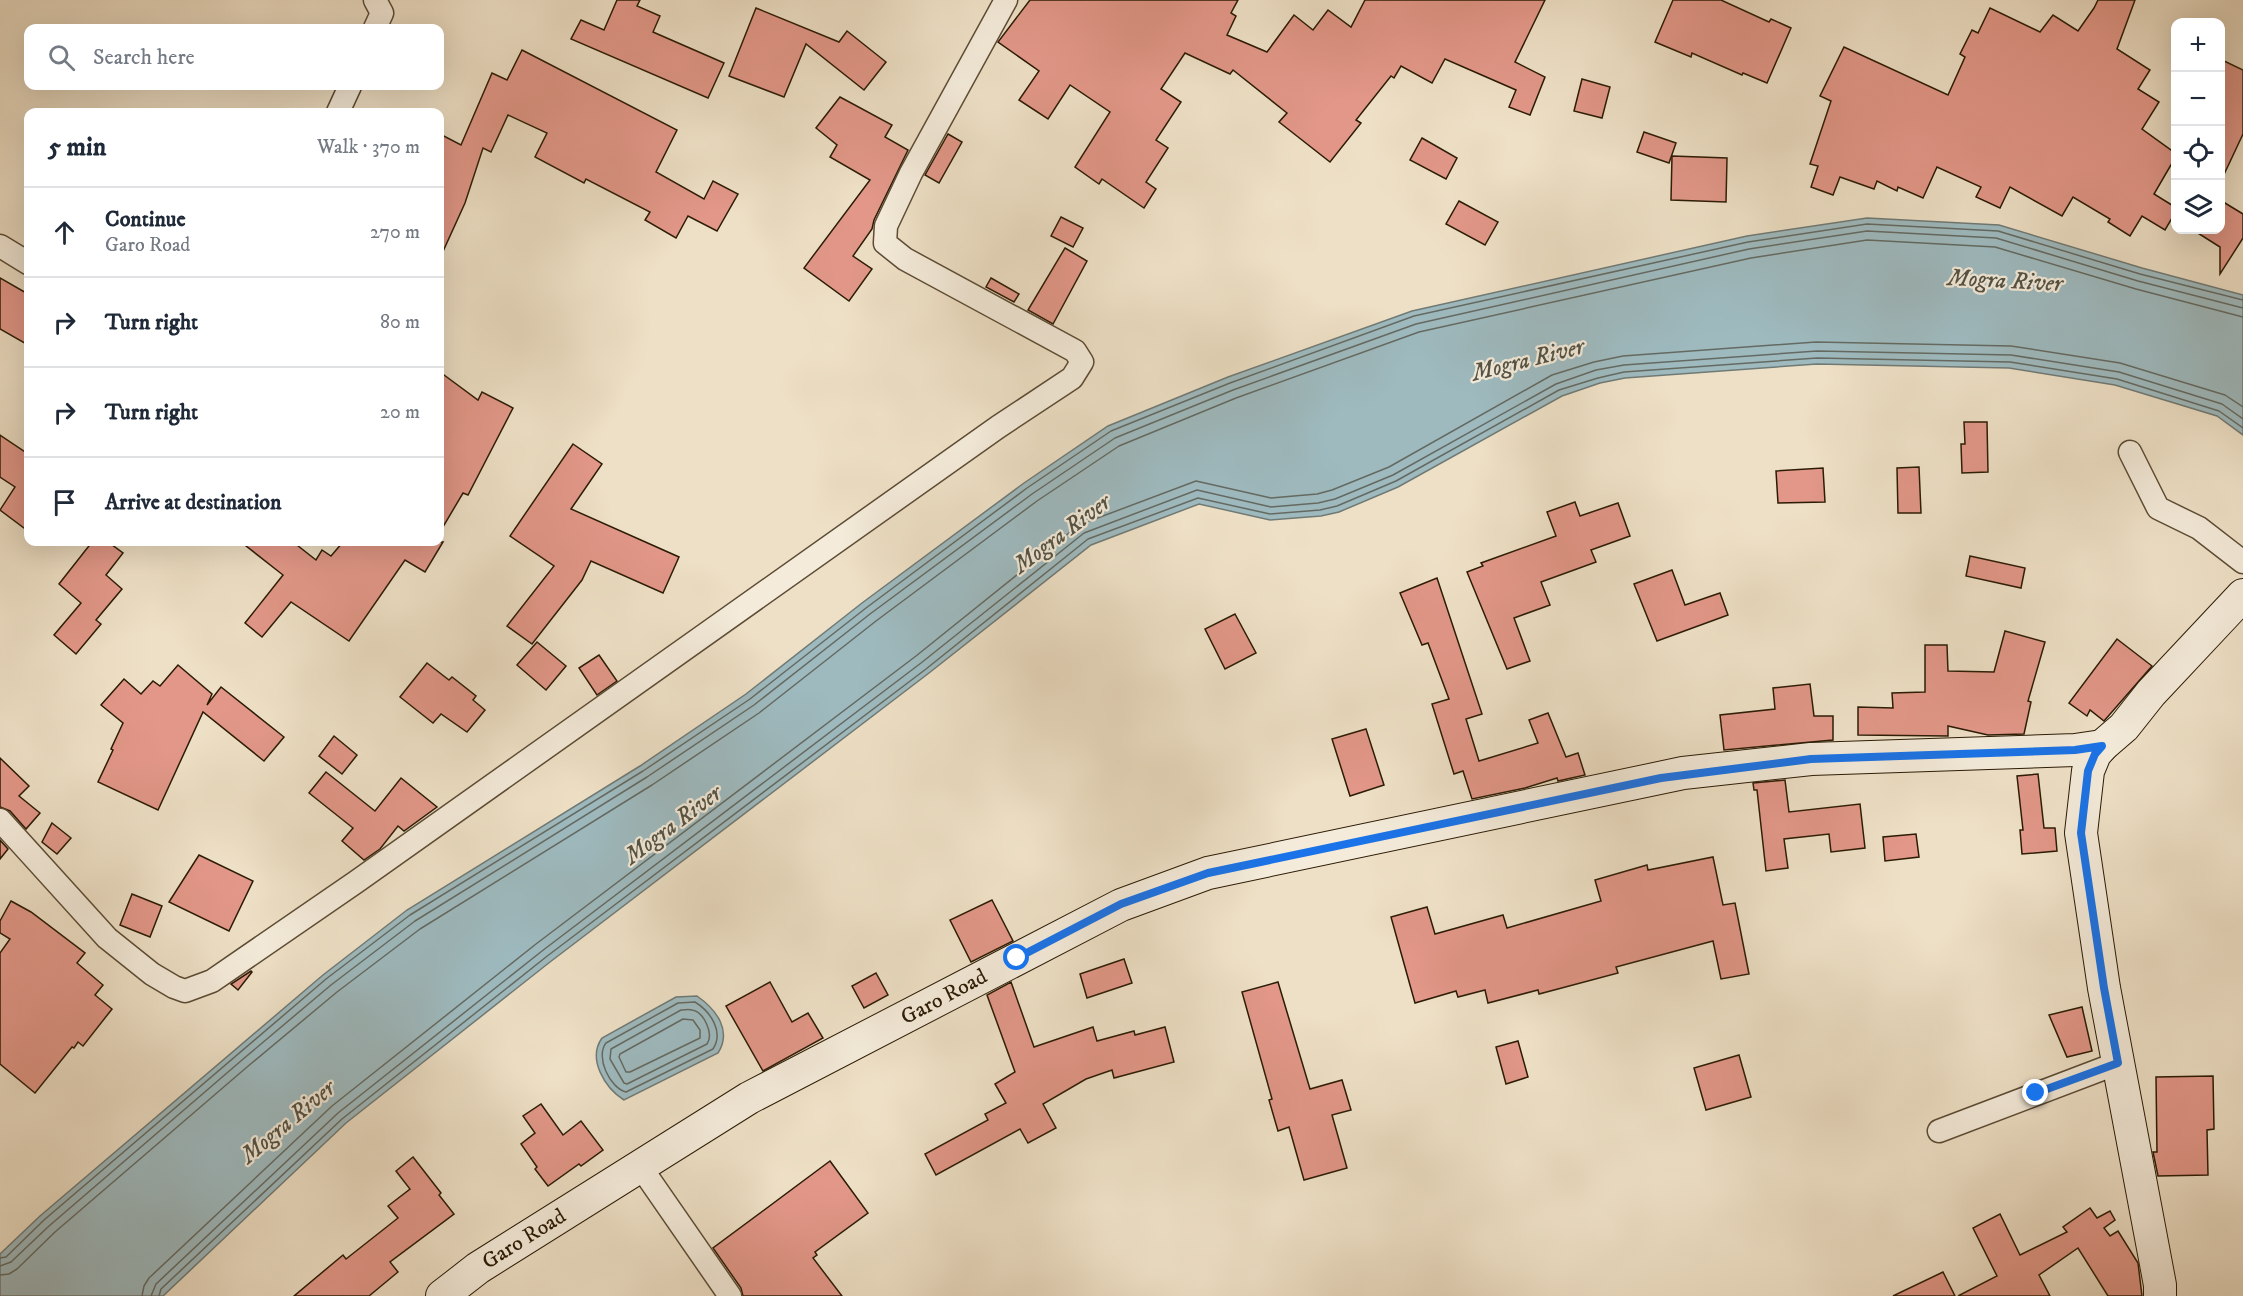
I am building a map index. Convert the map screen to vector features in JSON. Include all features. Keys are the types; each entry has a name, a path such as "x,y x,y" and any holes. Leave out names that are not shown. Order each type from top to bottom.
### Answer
{"street":[{"path":"375,0 382,13 377,24"},
{"path":"0,820 107,938 152,974 185,991 212,981 356,882 988,434 1072,378 1082,362 1075,351 905,259 885,243 886,226 911,173 1006,0"},
{"path":"340,108 348,90"},
{"path":"0,246 24,261"},
{"path":"2130,452 2158,508 2199,528 2243,562"},
{"path":"2160,1296 2160,1285 2104,988 2081,833 2088,771 2095,754 2102,746 2124,727 2151,693 2243,595"},
{"name":"Garo Road","path":"442,1296 478,1268 748,1098 1121,904 1208,873 1683,774 1811,759 2075,750 2102,746"},
{"path":"1939,1131 2118,1063"},
{"path":"640,1166 730,1296"}],"water":[{"name":"Mogra River","path":"1867,218 1999,225 2142,268 2243,295 2243,435 2217,416 2115,385 2009,368 1817,364 1625,378 1600,383 1562,396 1398,487 1339,512 1321,516 1270,520 1199,504 1091,545 929,673 550,962 346,1123 163,1296 0,1296 0,1254 40,1216 323,975 407,910 640,766 746,694 862,603 1024,483 1108,426 1228,377 1412,311 1747,236"},
{"path":"697,996 716,1014 723,1029 722,1045 718,1053 624,1100 617,1095 605,1081 597,1064 596,1055 602,1038 676,997"}],"building":[{"path":"617,0 640,0 637,6 660,16 653,32 724,63 708,98 571,39 581,20 604,30"},
{"path":"1030,0 1238,0 1231,13 1236,16 1227,35 1267,52 1294,15 1313,30 1328,10 1351,27 1365,0 1545,0 1515,62 1545,77 1530,115 1509,107 1516,90 1445,59 1432,83 1401,66 1394,78 1391,76 1356,120 1361,123 1330,162 1279,122 1287,113 1233,70 1230,74 1185,53 1161,89 1181,102 1156,140 1168,148 1146,182 1156,189 1144,208 1102,179 1099,184 1075,167 1110,112 1070,85 1048,119 1019,100 1039,71 998,42"},
{"path":"1673,0 1721,0 1769,22 1771,19 1791,28 1767,83 1743,73 1742,75 1692,53 1691,57 1655,42"},
{"path":"2098,0 2135,0 2117,49 2150,70 2138,89 2159,102 2142,129 2171,150 2171,165 2154,194 2171,205 2171,220 2165,230 2142,216 2130,236 2108,222 2110,219 2073,197 2062,216 2010,187 2000,208 1976,197 1981,187 1937,167 1923,198 1898,187 1897,191 1877,181 1874,189 1840,177 1833,195 1811,187 1818,166 1810,164 1831,101 1820,96 1844,47 1948,95 1965,57 1960,54 1972,30 1978,33 1990,8 2040,32 2053,15 2078,31"},
{"path":"756,8 839,42 847,31 886,62 864,90 806,44 784,97 729,76"},
{"path":"522,50 677,130 656,172 704,199 713,181 738,194 717,231 688,216 676,238 645,220 650,212 586,179 584,183 535,157 547,133 508,115 491,152 483,148 465,203 444,249 444,136 461,145 492,73 507,80"},
{"path":"2225,61 2243,70 2243,134 2225,172"},
{"path":"1582,79 1610,87 1602,118 1574,111"},
{"path":"840,97 892,125 885,137 908,150 874,220 872,229 853,256 872,269 849,301 804,268 870,180 830,157 837,145 816,128"},
{"path":"1644,132 1676,143 1669,163 1637,152"},
{"path":"948,134 962,142 939,183 925,175"},
{"path":"1422,138 1457,158 1446,179 1410,160"},
{"path":"1672,156 1727,158 1726,202 1671,200"},
{"path":"1459,201 1498,222 1485,245 1446,224"},
{"path":"2225,203 2243,214 2243,238 2220,274 2220,247 2199,234 2225,234"},
{"path":"1061,217 1083,228 1073,247 1051,236"},
{"path":"1065,248 1087,261 1053,324 1028,310"},
{"path":"0,278 24,292 24,343 0,329"},
{"path":"991,278 1019,294 1014,302 986,287"},
{"path":"444,375 478,400 482,392 513,408 468,495 463,493 444,525"},
{"path":"1964,422 1987,422 1988,472 1962,473 1961,444 1965,444"},
{"path":"0,435 24,451 24,528 0,510 15,487 0,477"},
{"path":"573,444 602,464 571,509 679,557 663,593 591,561 582,580 532,644 507,626 554,566 510,536"},
{"path":"1919,467 1921,513 1898,513 1897,468"},
{"path":"1823,468 1825,502 1778,503 1776,471"},
{"path":"1575,502 1580,516 1618,503 1630,536 1591,550 1596,562 1541,582 1550,605 1514,618 1530,661 1507,669 1467,572 1483,566 1481,563 1556,536 1547,512"},
{"path":"89,546 113,546 123,553 106,575 122,589 96,620 101,624 76,654 54,635 81,603 59,584"},
{"path":"246,546 298,546 316,560 322,550 331,556 340,546 441,546 425,572 405,560 349,641 291,602 262,637 245,623 283,575"},
{"path":"1970,556 2025,568 2021,588 1966,576"},
{"path":"1672,570 1685,605 1720,593 1728,615 1657,641 1634,584"},
{"path":"1437,578 1482,714 1466,719 1479,761 1538,743 1529,720 1548,713 1566,757 1578,753 1585,775 1558,781 1557,778 1525,788 1472,799 1463,771 1454,774 1432,704 1449,699 1428,643 1422,645 1400,593"},
{"path":"1235,614 1256,653 1225,669 1205,629"},
{"path":"2005,631 2045,642 2028,701 2031,702 2024,734 1988,735 1948,726 1948,736 1858,735 1858,707 1893,708 1892,693 1925,692 1925,645 1947,645 1948,671 1994,672"},
{"path":"2117,639 2152,666 2104,721 2090,710 2087,716 2069,703"},
{"path":"537,642 566,666 546,690 517,665"},
{"path":"599,655 617,681 597,695 579,668"},
{"path":"427,663 449,680 452,677 476,696 473,700 485,710 467,732 441,714 433,723 400,697"},
{"path":"178,665 212,694 207,705 221,687 284,737 264,761 203,712 158,810 98,782 123,723 101,705 124,679 141,694 153,681 160,686"},
{"path":"1810,684 1814,716 1833,716 1833,740 1724,750 1720,715 1775,709 1773,688"},
{"path":"1366,729 1384,785 1350,796 1332,739"},
{"path":"334,736 357,755 342,774 319,756"},
{"path":"0,758 29,786 19,796 40,813 26,829 10,811 0,807"},
{"path":"326,772 375,811 401,778 437,807 404,831 398,826 380,849 364,860 342,841 353,828 309,793"},
{"path":"2038,774 2044,828 2055,828 2057,851 2022,854 2020,830 2023,830 2017,776"},
{"path":"1785,780 1789,812 1860,804 1865,848 1831,852 1829,834 1784,839 1788,868 1766,871 1757,790 1754,790 1753,783"},
{"path":"52,823 71,838 57,854 42,842"},
{"path":"1916,834 1919,857 1885,861 1883,837"},
{"path":"0,840 8,849 0,859"},
{"path":"199,855 253,881 229,931 169,902"},
{"path":"1713,857 1723,905 1735,903 1749,974 1721,979 1713,941 1616,967 1618,973 1539,994 1538,990 1488,1003 1485,990 1458,997 1456,991 1415,1003 1391,917 1427,907 1435,934 1503,915 1507,928 1601,901 1595,880 1647,865 1648,870"},
{"path":"132,894 162,906 150,937 120,925"},
{"path":"992,900 1013,941 971,962 950,920"},
{"path":"11,901 31,912 85,953 77,963 103,985 95,995 112,1009 83,1046 78,1042 74,1048 72,1047 35,1093 0,1064 0,953 10,939 0,933 0,921"},
{"path":"1124,959 1132,983 1087,998 1080,974"},
{"path":"251,971 238,990 231,984"},
{"path":"876,973 888,995 864,1008 852,986"},
{"path":"770,982 792,1022 808,1013 823,1038 763,1071 726,1006"},
{"path":"1011,982 1034,1047 1093,1027 1097,1041 1134,1031 1135,1035 1165,1027 1174,1062 1114,1078 1112,1070 1086,1079 1043,1104 1056,1128 1028,1143 1020,1129 936,1175 925,1154 988,1120 985,1114 1006,1103 995,1084 1015,1072 987,995"},
{"path":"1278,982 1310,1089 1342,1080 1351,1110 1332,1115 1347,1168 1304,1180 1289,1127 1278,1131 1269,1100 1272,1099 1242,992"},
{"path":"2082,1007 2092,1051 2067,1057 2049,1015"},
{"path":"1518,1041 1528,1077 1506,1084 1496,1047"},
{"path":"1739,1055 1751,1097 1706,1110 1694,1068"},
{"path":"2213,1076 2214,1129 2207,1130 2208,1175 2158,1176 2153,1152 2157,1152 2156,1077"},
{"path":"541,1104 563,1135 581,1121 603,1150 548,1186 521,1144 535,1133 523,1116"},
{"path":"413,1157 454,1214 390,1262 398,1272 369,1296 294,1296 343,1255 346,1259 398,1218 388,1206 410,1189 396,1171"},
{"path":"830,1161 868,1213 815,1252 817,1255 813,1258 842,1296 743,1296 741,1288 713,1248"},
{"path":"2090,1208 2097,1218 2110,1211 2115,1220 2104,1228 2110,1236 2118,1231 2138,1263 2142,1296 2108,1296 2078,1248 2039,1275 2050,1296 1958,1296 1997,1276 1973,1228 2000,1214 2020,1255 2067,1232 2063,1227"},
{"path":"1943,1272 1955,1296 1893,1296"}],"route":[{"path":"1017,958 1121,904 1208,873 1275,857 1661,778 1811,759 2075,750 2102,746 2095,754 2088,771 2081,833 2104,988 2118,1063 2036,1093"}]}
